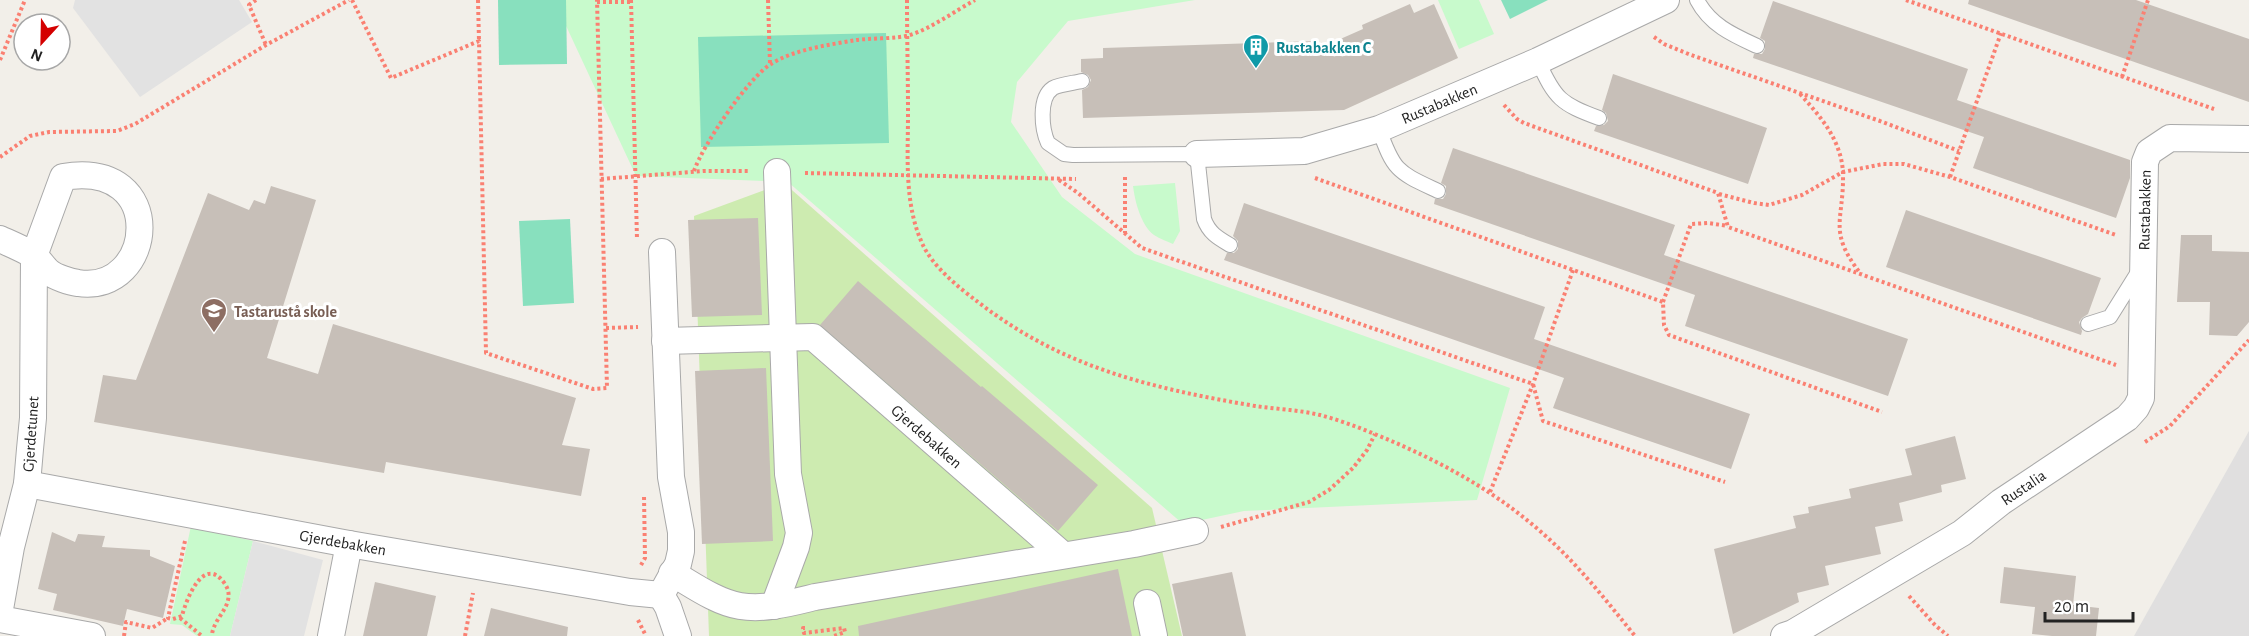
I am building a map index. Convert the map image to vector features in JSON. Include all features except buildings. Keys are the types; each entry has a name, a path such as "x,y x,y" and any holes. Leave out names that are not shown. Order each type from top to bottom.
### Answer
{"street":[{"name":"Rustabakken","path":"1197,154 1304,151 1379,129 1538,61 1666,0"},
{"name":"Rustabakken","path":"2142,254 2145,162 2149,152 2170,138 2249,139"},
{"path":"774,606 799,533 788,474 777,172"},
{"path":"0,239 34,256 51,274 79,283 98,282 115,275 129,263 138,246 141,227 137,208 127,192 112,180 94,175 63,177 34,256"},
{"path":"662,252 671,477 681,532 678,564 666,584 668,607 678,636"},
{"path":"0,253 34,256"},
{"name":"Rustalia","path":"1784,636 1962,533 2001,502 2127,418 2141,398 2143,374 2142,254"},
{"name":"Gjerdetunet","path":"0,609 11,547 27,483 33,418 34,256"},
{"name":"Gjerdebakken","path":"665,341 813,337 1063,555"},
{"name":"Gjerdebakken","path":"27,483 349,544 630,592 666,584 738,606 774,606 1195,531"},
{"path":"331,636 349,544"},
{"path":"1147,603 1154,636"},
{"path":"0,619 92,636"}],"lane":[{"path":"1697,0 1710,19 1726,32 1757,46"},
{"path":"1538,61 1554,92 1561,99 1571,108 1599,118"},
{"path":"1082,81 1053,88 1047,97 1042,121 1048,143 1056,149 1073,155 1197,154 1204,219 1212,233 1230,245"},
{"path":"1379,129 1391,161 1403,174 1438,191"},
{"path":"2088,324 2110,317 2142,254"}],"path":[{"path":"0,60 26,0"},
{"path":"256,0 249,5 266,45"},
{"path":"0,157 30,136 56,132 117,131 135,124 266,45 351,0 391,78 479,41"},
{"path":"478,0 486,353 593,389 608,388 597,1 631,2"},
{"path":"768,0 770,64"},
{"path":"907,0 908,175 916,228 924,248 963,291 986,309 1046,347 1079,362 1148,384 1319,415 1375,434 1436,460 1490,492 1541,532 1584,575 1635,636"},
{"path":"694,172 708,140 747,89 770,64 806,50 879,37 908,36 975,0"},
{"path":"1906,0 2221,112"},
{"path":"2122,77 2148,0"},
{"path":"1631,17 1642,29 1664,44 1959,151"},
{"path":"1950,177 2001,33"},
{"path":"1490,81 1507,108 1524,123 1718,193 1754,203 1769,205 1802,195 1843,172 1883,164 1904,164 1950,177 2019,202 2142,254"},
{"path":"1799,94 1831,132 1839,153 1843,172 1840,237 1848,256 1862,275"},
{"path":"601,179 736,170 1081,179"},
{"path":"1125,177 1125,234"},
{"path":"1114,178 1134,177"},
{"path":"1314,177 1664,302"},
{"path":"1059,180 1078,193 1142,248 1533,384"},
{"path":"1718,193 1728,226"},
{"path":"1882,412 1669,335 1664,325 1664,302 1691,224 1708,223 1728,226 2143,374"},
{"path":"1490,492 1533,384 1574,270"},
{"path":"606,328 640,327"},
{"path":"1533,384 1543,421 1725,482"},
{"path":"1195,531 1254,519 1309,502 1329,490 1353,468 1367,450 1375,434"},
{"path":"168,618 191,514"},
{"path":"180,618 191,589 197,582 211,574 219,578 226,585 227,605 212,630 212,636"},
{"path":"1903,589 1948,636"},
{"path":"465,636 471,606"},
{"path":"124,636 126,622 152,628 168,618 180,618 202,636"}],"shaded area":[{"path":"75,0 239,0 252,22 140,97 73,8"},
{"path":"2249,431 2249,636 2134,636"},
{"path":"253,541 323,560 304,636 230,636"}],"green space":[{"path":"498,0 566,0 567,64 499,65"},
{"path":"554,0 1195,0 1068,21 1017,82 1011,122 1062,197 1135,254 1510,388 1477,500 1244,511 1183,524 788,182 636,176"},
{"path":"1438,0 1479,0 1494,34 1459,49"},
{"path":"1501,0 1548,0 1510,19"},
{"path":"886,33 889,143 701,147 698,37"},
{"path":"784,183 1152,508 1182,636 709,636 694,216"},
{"path":"1175,183 1180,231 1173,244 1149,231 1137,206 1133,186"},
{"path":"570,219 574,303 523,306 519,221"},
{"path":"191,526 253,541 230,636 197,636 182,625 170,624"}],"place":[{"name":"Rustabakken C","path":"1256,70"},
{"name":"Tastarustå skole","path":"214,334"}]}
